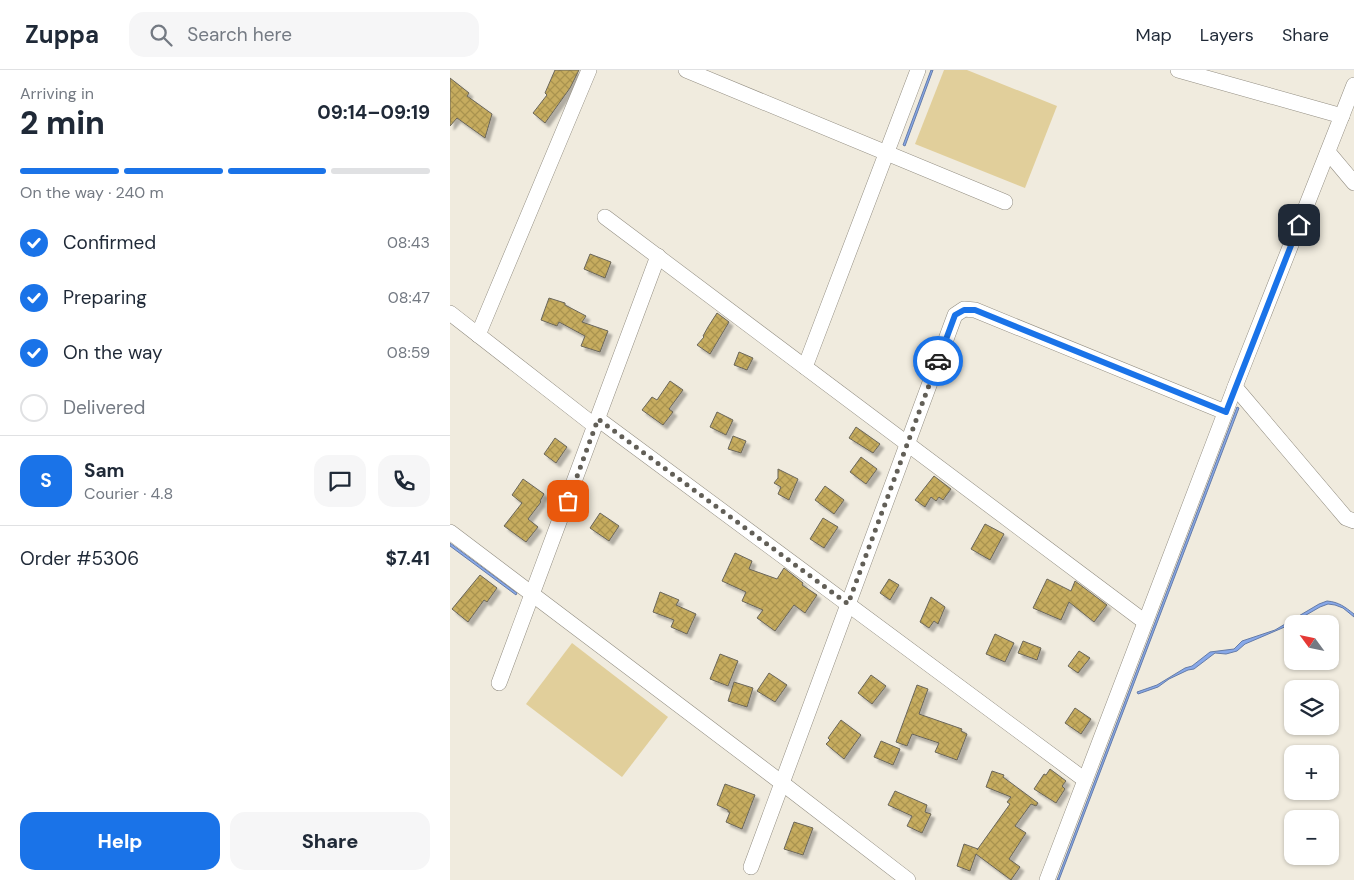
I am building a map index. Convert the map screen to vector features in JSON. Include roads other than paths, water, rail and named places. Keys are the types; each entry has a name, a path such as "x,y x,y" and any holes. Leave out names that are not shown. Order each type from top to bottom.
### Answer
{"street":[{"path":"478,335 589,70"},
{"path":"686,70 1006,202"},
{"path":"805,367 918,70"},
{"path":"1178,70 1342,116"},
{"path":"1047,880 1235,386 1354,85"},
{"path":"1328,152 1354,183"},
{"path":"605,217 1145,622"},
{"path":"499,683 658,256"},
{"path":"751,867 955,315 964,310 975,310 1226,412"},
{"path":"450,313 1085,780"},
{"path":"1235,386 1350,519"},
{"path":"450,532 908,880"}],"water":[{"path":"931,70 933,70 905,146 903,145"},
{"path":"1237,407 1239,408 1059,880 1057,880"},
{"path":"450,543 517,593 516,595 450,546"},
{"path":"1327,601 1335,602 1354,614 1354,617 1343,608 1328,604 1306,615 1300,615"},
{"path":"1284,625 1284,627 1245,644 1237,651 1226,654 1215,653 1194,669 1169,679 1158,687 1138,694 1137,692 1157,685 1185,668 1192,666 1210,652 1234,649 1242,641 1275,630"}]}
